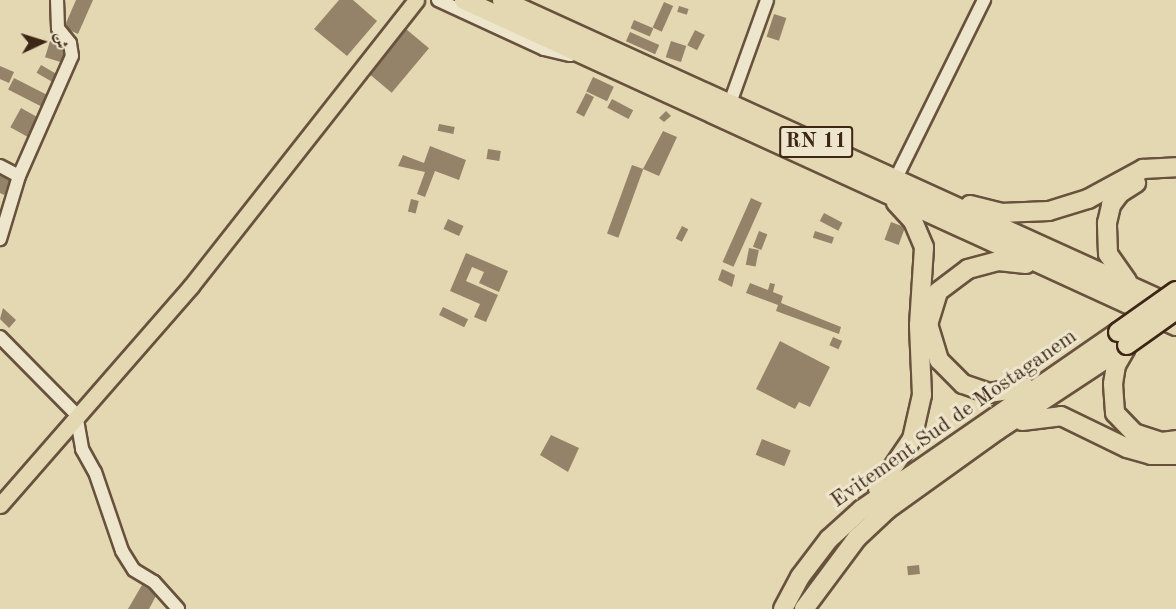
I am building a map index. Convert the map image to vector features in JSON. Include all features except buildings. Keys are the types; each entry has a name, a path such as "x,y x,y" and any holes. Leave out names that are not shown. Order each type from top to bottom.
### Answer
{"highway":[{"name":"RN 11","path":"464,0 603,64 895,184 1130,285 1176,308"},
{"name":"RN 11","path":"502,0 730,103 895,184 1051,269 1176,326"},
{"path":"895,184 982,209 1025,214 1088,199 1143,169 1176,167"},
{"path":"1130,285 1108,254 1107,223 1111,205 1120,193 1136,183 1154,177 1176,179"},
{"path":"861,510 906,451 922,394 919,325 924,247 895,184"},
{"path":"1048,379 1006,393 976,390 950,375 939,360 928,324 938,292 968,269 998,261 1051,269"},
{"path":"1176,291 1123,339 1113,384 1116,413 1134,433 1162,442 1176,440"},
{"name":"RN 11","path":"1138,308 1176,332"},
{"name":"RN 11","path":"1123,339 1176,308"},
{"name":"Evitement Sud de Mostaganem","path":"783,609 800,577 829,539 861,510 1048,379 1123,339"},
{"name":"Evitement Sud de Mostaganem","path":"804,609 857,538 907,494 1123,339"},
{"path":"998,430 1035,417 1060,416 1127,448 1151,455 1176,455"}],"main road":[{"path":"0,505 76,414 191,286 416,0"}],"street":[{"path":"0,239 19,176 72,56 73,50 58,28 57,0"},
{"path":"438,0 544,49 603,64"},
{"path":"730,103 767,0"},
{"path":"895,184 984,0"},
{"path":"0,166 19,176"},
{"path":"3,345 76,414 82,448 95,472 122,551 134,570 154,582 178,609"}]}
